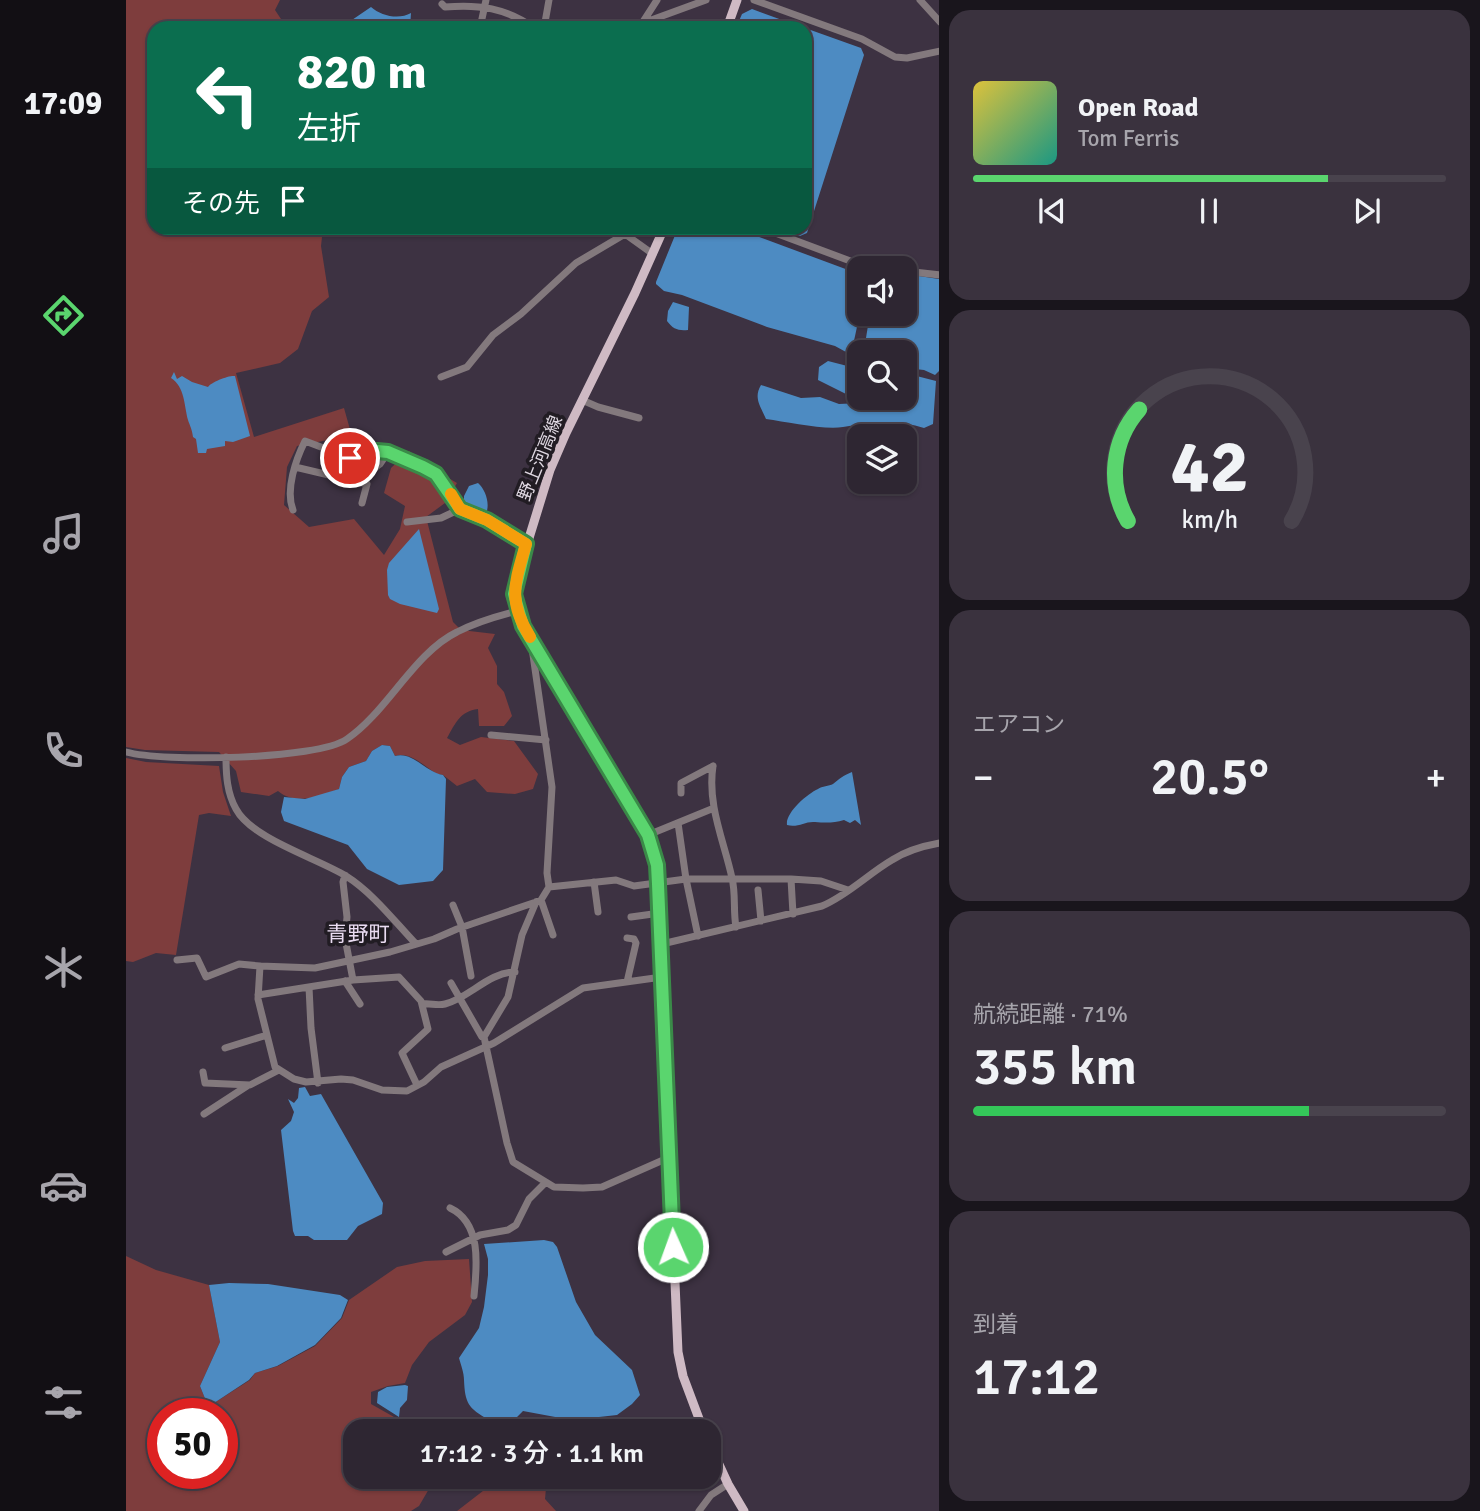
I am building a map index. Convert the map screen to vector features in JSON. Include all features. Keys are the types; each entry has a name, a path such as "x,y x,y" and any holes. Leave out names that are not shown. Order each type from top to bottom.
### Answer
{"main road":[{"path":"730,21 737,0"},
{"name":"野上河高線","path":"661,235 550,470 526,544 514,594 517,611 535,645 648,835 657,865 678,1352 683,1376 699,1419"},
{"path":"721,1469 744,1511"}],"street":[{"path":"545,21 549,0"},
{"path":"644,21 657,0"},
{"path":"654,21 706,0"},
{"path":"754,0 862,39 895,57 907,58 939,51"},
{"path":"920,0 939,22"},
{"path":"442,4 445,7 485,4 516,15 524,21"},
{"path":"441,377 467,367 493,335 521,314 576,263 623,235"},
{"path":"626,235 653,254"},
{"path":"781,235 847,260"},
{"path":"917,272 939,275"},
{"path":"582,400 639,418"},
{"path":"293,510 290,501 295,467 305,441 350,458 377,451 388,452 436,474 460,509 487,520 526,544"},
{"path":"363,477 380,464 388,452"},
{"path":"295,467 367,484 362,503"},
{"path":"407,523 441,518 460,509"},
{"path":"126,752 146,756 226,757 306,753 327,748 344,741 361,728 439,644 455,632 489,618 517,611"},
{"path":"484,1037 508,997 522,935 538,901 548,887 552,802 532,648 535,645"},
{"path":"491,734 546,740"},
{"path":"226,757 228,789 237,811 250,825 345,875 416,944"},
{"path":"681,793 681,783 713,766 711,781 714,808 733,878 736,927"},
{"path":"648,835 714,808"},
{"path":"678,823 685,879 698,936"},
{"path":"662,944 822,906 837,899 892,859 914,849 939,843"},
{"path":"345,875 345,938 349,981 360,1004"},
{"path":"548,887 615,880 634,886 685,879 733,878 821,881 848,890"},
{"path":"791,879 793,914"},
{"path":"594,882 598,912"},
{"path":"758,890 761,921"},
{"path":"177,960 197,958 206,976 239,964 315,968 416,944 538,901"},
{"path":"538,901 553,935"},
{"path":"453,905 462,927 471,976"},
{"path":"631,917 660,913"},
{"path":"627,982 636,943 634,939 628,938"},
{"path":"260,966 258,995 275,1067 293,1079 318,1083 353,1080 382,1090 407,1091 441,1067 520,1028 583,988 662,977"},
{"path":"423,1004 445,1004 472,988 505,973 515,972"},
{"path":"258,995 349,981 399,977 423,1004 427,1030 402,1054 418,1085"},
{"path":"451,983 484,1037 513,1162 554,1187 602,1187 670,1157"},
{"path":"309,987 318,1083"},
{"path":"225,1048 267,1035"},
{"path":"204,1114 247,1085 279,1070"},
{"path":"203,1072 205,1083 247,1085"},
{"path":"446,1252 475,1238 508,1230 516,1225 529,1199 545,1183"},
{"path":"450,1208 459,1213 475,1238 474,1296"},
{"path":"699,1511 711,1495 728,1484"}],"shaded area":[{"path":"126,0 280,0 275,10 282,21 147,21 147,235 322,235 321,246 329,297 312,311 298,349 280,363 236,373 254,437 344,408 351,433 346,453 328,440 297,446 287,467 284,505 309,527 354,519 384,555 400,529 405,506 384,493 391,468 409,451 457,483 445,503 426,517 453,622 461,630 495,634 488,648 497,666 497,684 504,692 512,716 504,726 479,726 478,709 472,710 459,719 447,738 460,745 481,737 514,741 538,774 533,789 515,794 487,792 475,779 457,786 411,757 395,756 390,746 382,745 372,751 366,761 349,767 342,777 339,789 300,799 285,796 278,791 269,796 241,792 236,771 219,752 126,747"},
{"path":"126,758 146,762 219,766 223,792 231,816 209,813 199,815 176,955 156,953 133,962 126,961"},
{"path":"126,1256 156,1270 209,1285 220,1342 200,1386 205,1398 147,1398 147,1489 238,1489 238,1398 222,1398 250,1380 255,1373 278,1366 315,1346 342,1318 349,1300 397,1267 425,1261 469,1259 472,1302 465,1315 429,1342 412,1365 405,1383 371,1392 371,1404 397,1419 343,1419 343,1489 429,1489 419,1506 411,1511 126,1511"},
{"path":"485,1489 546,1489 545,1499 556,1511 457,1511"}],"water":[{"path":"371,7 390,16 411,13 410,21 350,21"},
{"path":"752,9 785,21 739,21 742,14"},
{"path":"812,30 861,48 864,55 812,217"},
{"path":"675,235 754,235 847,270 847,326 857,326 854,340 847,340 846,352 835,346 767,327 682,295 664,291 656,284"},
{"path":"917,276 939,279 939,371 935,375 917,369 917,340 866,338 868,326 917,326"},
{"path":"673,302 689,307 688,330 676,329 667,321"},
{"path":"828,361 847,366 847,394 818,380 819,367"},
{"path":"174,372 177,379 182,376 208,387 220,379 235,376 250,436 233,442 225,441 225,446 198,453 181,391 171,378"},
{"path":"917,376 936,381 933,424 924,428 917,424 894,423 826,427 766,419 758,398 761,385 801,398 820,397 839,404 847,404 847,410 917,410"},
{"path":"478,483 487,498 485,515 464,505 464,496 469,486"},
{"path":"419,529 439,609 437,613 400,604 388,595 389,563"},
{"path":"382,745 390,746 395,756 408,756 446,779 443,870 433,881 399,885 367,869 348,845 284,821 281,812 284,797 305,799 339,789 342,777 349,767 366,761 372,751"},
{"path":"852,772 861,825 855,820 850,823 844,820 787,825 789,815 803,799 813,791 833,784"},
{"path":"305,1087 310,1096 321,1094 383,1203 382,1214 358,1226 347,1240 314,1240 308,1236 295,1236 293,1231 281,1130 291,1121 294,1112 288,1099 294,1103 298,1098 299,1088"},
{"path":"544,1240 553,1242 576,1302 595,1335 632,1370 640,1395 632,1404 617,1415 595,1419 566,1419 523,1411 515,1419 487,1419 472,1408 465,1394 464,1375 459,1358 479,1328 484,1307 488,1259 484,1244"},
{"path":"268,1284 340,1295 348,1300 341,1318 315,1345 277,1366 255,1373 222,1398 205,1398 200,1386 220,1342 209,1285"},
{"path":"408,1386 407,1400 400,1408 399,1417 377,1403 378,1392 387,1387"}],"slow traffic":[{"path":"451,494 460,509 487,520 526,544 514,594 517,611 530,637"}],"district":[{"name":"青野町","path":"358,934"}],"route":[{"path":"350,458 377,451 388,452 423,467 436,474 447,486 460,509 487,520 526,544 514,594 523,626 648,835 657,865 662,944 673,1247"}]}
